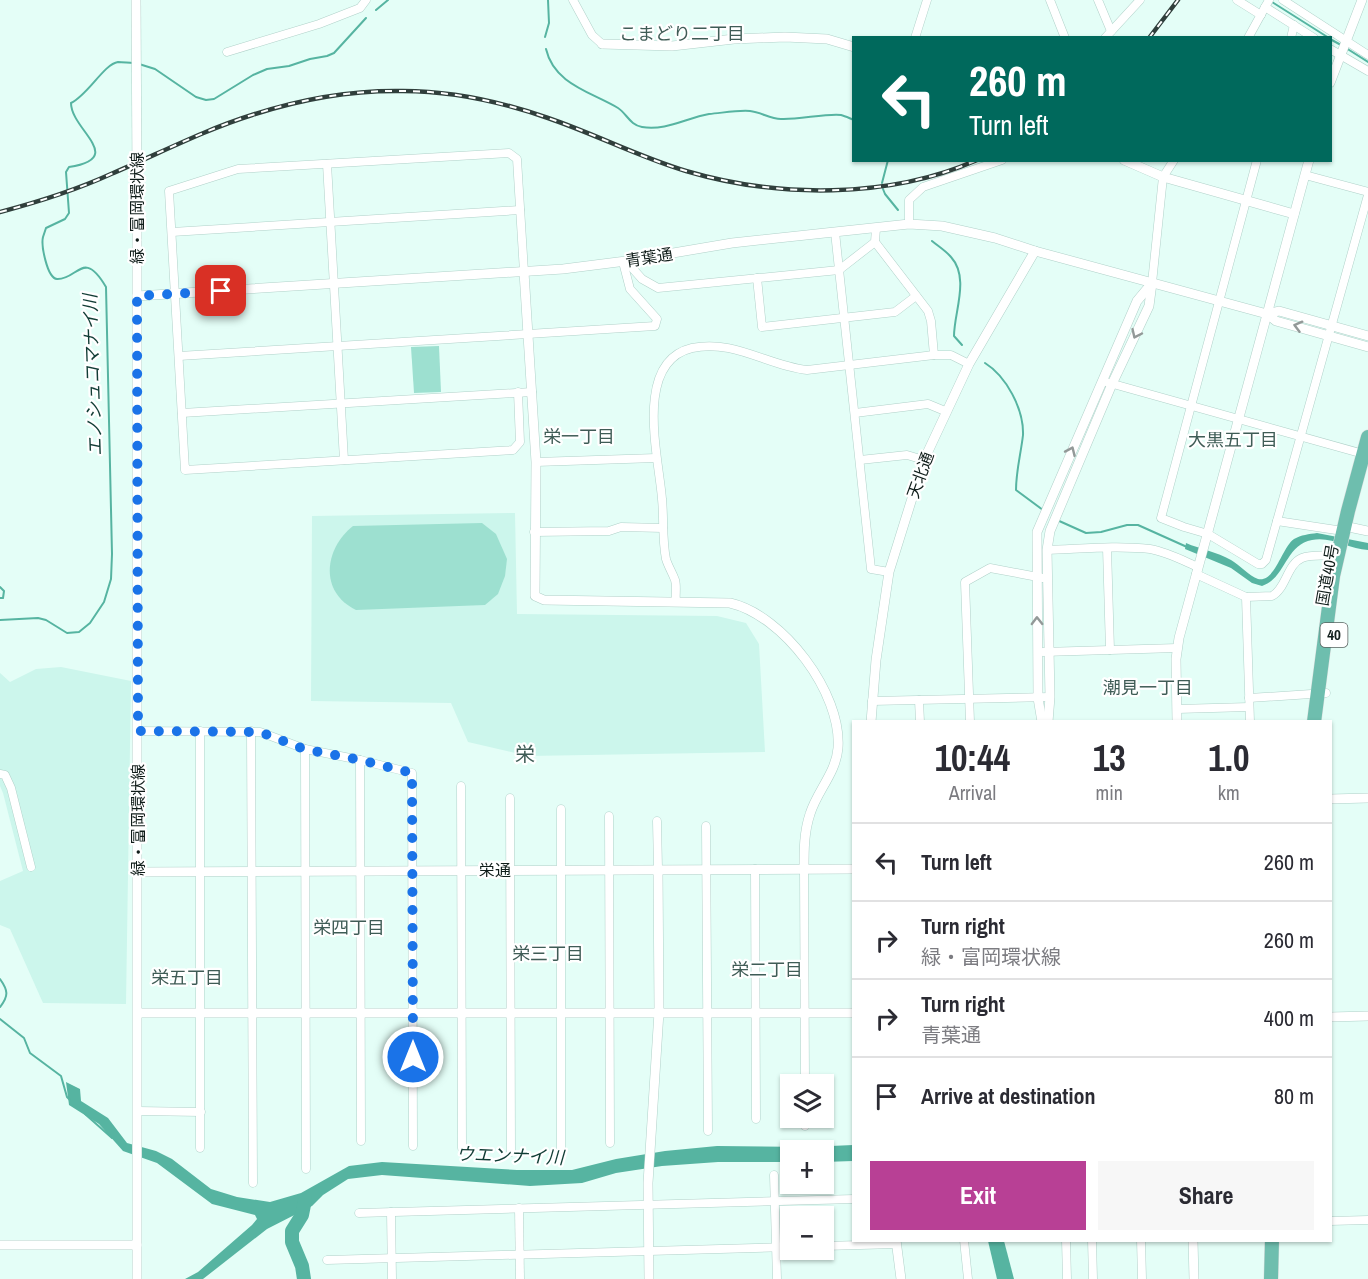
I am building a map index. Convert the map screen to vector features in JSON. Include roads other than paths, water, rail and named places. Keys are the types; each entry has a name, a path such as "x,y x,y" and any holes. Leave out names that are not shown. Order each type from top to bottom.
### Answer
{"highway":[{"name":"国道40号","path":"1315,720 1322,694 1339,594 1345,539 1366,454 1368,436"},
{"name":"国道40号","path":"1345,539 1368,472"},
{"name":"国道40号","path":"1322,694 1323,720"},
{"path":"1271,1279 1272,1242"},
{"path":"1280,1242 1280,1279"}],"street":[{"name":"緑・富岡環状線","path":"136,0 137,1279"},
{"path":"227,52 319,24 360,8 366,0"},
{"path":"573,0 592,35 602,44 672,46 726,39 785,37 827,39 852,46"},
{"path":"916,36 927,0"},
{"path":"1050,0 1064,36"},
{"path":"1098,0 1108,34"},
{"path":"1108,34 1140,0"},
{"path":"1237,0 1265,7 1311,36"},
{"path":"1283,0 1328,36"},
{"path":"1332,77 1362,0"},
{"path":"1249,36 1265,7"},
{"path":"1291,36 1294,25"},
{"path":"1332,39 1368,71"},
{"path":"1332,49 1343,48 1368,55"},
{"path":"518,392 520,442 513,450 186,470 169,191 238,169 509,153 516,159 536,462 534,593 537,598 730,603 748,609 768,622 794,645 822,687 834,714 837,732 834,764 810,814 804,843 805,1074"},
{"path":"909,224 909,200 923,188 996,162"},
{"path":"1129,162 1163,177 1294,214"},
{"path":"1048,720 1050,697 1047,550 1052,525 1112,384 1149,306 1163,177 1173,162"},
{"path":"1256,162 1161,518 1207,537 1258,564 1266,560 1368,194 1305,175"},
{"path":"1177,720 1177,648 1308,162"},
{"path":"327,164 344,460"},
{"path":"172,232 520,210"},
{"name":"青葉通","path":"137,296 524,272 624,261 732,243 909,224 942,226 995,238 1267,314 1276,321 1331,331"},
{"path":"876,228 875,242 928,311 934,355"},
{"path":"835,232 871,569 889,572"},
{"path":"624,261 642,279 658,288 839,270 875,242"},
{"name":"天北通","path":"871,720 880,622 889,572 924,460 969,364 1035,251"},
{"path":"179,356 655,326 657,319 630,289 624,261"},
{"path":"757,278 762,327 895,312 916,296"},
{"path":"1042,720 1038,698 1036,577 1036,542 1041,522 1137,301 1152,283"},
{"path":"1331,331 1368,336"},
{"path":"1331,331 1368,347"},
{"path":"675,602 675,581 666,559 662,499 656,458 654,390 662,372 680,354 692,348 740,349 795,369 807,370 934,355 951,355 969,364"},
{"path":"1102,381 1301,438 1366,454"},
{"path":"182,413 532,392"},
{"path":"855,413 927,405 945,411"},
{"path":"860,460 907,455 924,460"},
{"path":"536,462 656,458"},
{"path":"1277,521 1345,539"},
{"path":"534,532 609,531 621,527 663,528"},
{"path":"1047,550 1151,549 1198,568 1246,597 1272,596 1276,594 1297,561 1368,531"},
{"path":"1107,548 1110,650"},
{"path":"970,720 965,582 990,568 1047,579"},
{"path":"1246,597 1250,720"},
{"path":"1037,652 1177,648"},
{"path":"1177,709 1322,694"},
{"path":"872,701 1050,697"},
{"path":"919,700 920,720"},
{"path":"138,731 260,732 304,749 412,773 413,1146"},
{"path":"200,731 200,1148"},
{"path":"251,731 253,1183"},
{"path":"304,749 306,1169"},
{"path":"360,760 361,1141"},
{"path":"0,774 5,775 11,788 31,867"},
{"path":"461,786 462,1148"},
{"path":"510,798 511,1152"},
{"path":"1332,799 1368,798"},
{"path":"561,809 561,1154"},
{"path":"609,816 610,1143"},
{"path":"649,1279 647,1205 658,1012 657,821"},
{"path":"706,826 708,1131"},
{"path":"755,869 756,1119"},
{"name":"栄通","path":"138,872 852,869"},
{"path":"138,1013 852,1013"},
{"path":"1332,1017 1368,1016"},
{"path":"138,1111 201,1112"},
{"path":"774,1174 777,1279"},
{"path":"359,1213 852,1199"},
{"path":"519,1208 520,1279"},
{"path":"391,1212 392,1279"},
{"path":"1332,1221 1368,1220"},
{"path":"834,1245 896,1242 901,1279"},
{"path":"965,1242 968,1279"},
{"path":"1066,1242 1067,1279"},
{"path":"1092,1242 1093,1279"},
{"path":"1141,1242 1142,1279"},
{"path":"1193,1242 1194,1279"},
{"path":"0,1245 137,1245"},
{"path":"327,1260 780,1247"}],"waterway":[{"name":"エノシュコマナイ川","path":"376,10 388,0"},
{"name":"エノシュコマナイ川","path":"545,37 549,23 548,0"},
{"path":"1272,2 1326,36"},
{"name":"エノシュコマナイ川","path":"139,64 155,69 196,97 206,100 214,99 267,69 289,66 334,53 366,18"},
{"path":"1332,40 1341,45"},
{"path":"1346,48 1368,62"},
{"name":"エノシュコマナイ川","path":"546,49 550,61 565,79 585,92 618,108 634,124 642,127 668,126 709,114 740,111 754,112 777,119 843,115 852,119"},
{"name":"エノシュコマナイ川","path":"0,620 38,618 46,620 67,633 79,632 90,623 104,602 111,579 106,287 92,269 81,269 64,278 53,277 44,254 43,237 46,228 65,219 69,213 66,172 69,167 86,163 94,157 95,150 92,142 73,113 71,103 84,94 113,64 133,63"},
{"name":"エノシュコマナイ川","path":"882,183 887,162"},
{"name":"エノシュコマナイ川","path":"883,189 898,210"},
{"name":"エノシュコマナイ川","path":"932,241 957,265 960,295 954,336 962,345"},
{"name":"エノシュコマナイ川","path":"985,363 1007,385 1017,404 1023,425 1016,490 1043,510"},
{"name":"エノシュコマナイ川","path":"1057,520 1086,533 1138,525 1187,547"},
{"name":"エノシュコマナイ川","path":"0,587 4,591 3,598 0,598"},
{"name":"ウエンナイ川","path":"0,979 5,986 6,993 5,1000 0,1007"},
{"name":"ウエンナイ川","path":"0,1019 24,1038 30,1053 61,1076 70,1100"},
{"name":"ウエンナイ川","path":"85,1114 112,1138"},
{"path":"304,1279 302,1266 292,1242 292,1231 302,1215 305,1200"}],"railway":[{"path":"1151,36 1178,0"},
{"path":"0,212 84,185 199,135 252,115 308,100 384,91 440,93 495,102 548,118 686,171 757,186 795,190 870,188 943,173 972,162"}],"district":[{"name":"こまどり二丁目","path":"682,34"},
{"name":"栄一丁目","path":"579,437"},
{"name":"大黒五丁目","path":"1233,440"},
{"name":"潮見一丁目","path":"1148,688"},
{"name":"栄","path":"525,754"},
{"name":"栄四丁目","path":"349,928"},
{"name":"栄三丁目","path":"548,954"},
{"name":"栄二丁目","path":"767,970"},
{"name":"栄五丁目","path":"187,978"}]}
